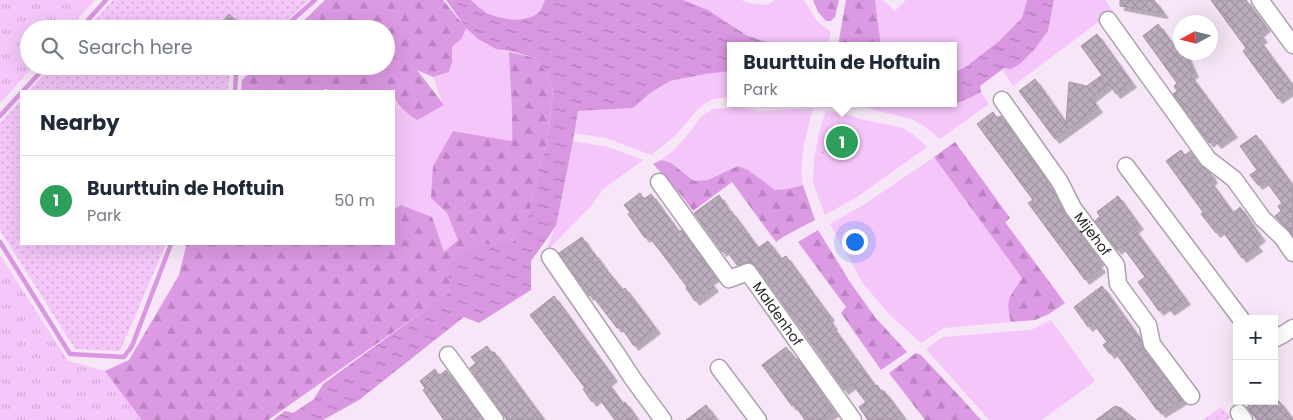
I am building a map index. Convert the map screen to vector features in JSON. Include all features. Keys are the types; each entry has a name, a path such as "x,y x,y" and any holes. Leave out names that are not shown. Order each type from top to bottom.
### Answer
{"street":[{"path":"1260,0 1293,45"},
{"path":"1108,20 1208,159 1234,179 1263,219 1282,237 1293,253"},
{"name":"Mijehof","path":"1002,100 1060,182 1073,208 1116,266 1118,284 1148,325 1152,344 1192,396"},
{"path":"1126,166 1238,315"},
{"name":"Maldenhof","path":"659,182 730,278 748,272 852,420"},
{"path":"550,257 663,420"},
{"path":"1278,338 1293,328"},
{"path":"448,356 495,420"},
{"path":"719,368 758,420"}],"green space":[{"path":"0,0 95,0 77,20 20,20 20,75 26,75 0,103"},
{"path":"113,0 309,0 287,20 95,20"},
{"path":"325,0 443,0 466,28 462,38 452,47 452,63 449,72 433,77 417,70 444,105 417,120 398,104 395,90 241,90 242,80 247,75 395,75 395,20 304,20"},
{"path":"471,0 545,0 540,11 535,15 514,20 487,13"},
{"path":"683,0 741,0 748,3 766,5 775,0 804,0 817,21 831,32 828,42 766,42 746,35 708,10"},
{"path":"813,0 839,0 835,17 831,21 826,21 818,12"},
{"path":"846,0 875,0 880,42 839,42"},
{"path":"875,0 883,0 895,11 906,0 1027,0 1022,18 999,41 967,66 957,71 957,42 880,42"},
{"path":"1054,0 1105,0 1113,11 1013,86 1002,69 1021,63 1034,50 1048,31"},
{"path":"466,28 486,44 509,52 512,141 454,131 431,198 447,213 459,240 444,252 401,205 395,208 395,100 400,108 443,105 433,77 449,72 452,63 452,47 462,38"},
{"path":"509,52 536,58 548,74 553,91 548,138 527,222 511,246 481,244 452,291 268,420 105,420 76,393 105,371 129,360 179,275 185,245 395,245 395,208 401,205 432,217 444,252 458,240 447,213 431,198 433,166 453,131 512,141"},
{"path":"727,71 727,98 714,99 707,102 696,111 674,136 651,155 606,138 574,133 578,111 633,108 650,93 670,81"},
{"path":"44,75 230,75 228,90 30,90"},
{"path":"981,92 989,104 940,139 924,126 911,119 863,107 957,107 957,103"},
{"path":"20,101 20,245 166,245 120,351 75,349 0,230 0,123"},
{"path":"737,107 760,111 813,108 804,144 801,171 803,185 775,190 738,166 708,180 694,181 671,163 661,160 672,152 701,117 713,109"},
{"path":"826,110 903,128 927,147 857,197 825,215 813,183 814,159"},
{"path":"829,125 861,131 855,163 821,153"},
{"path":"573,141 608,147 643,160 602,190 591,206 545,253 556,226"},
{"path":"955,142 1010,218 1005,222 1065,303 1049,314 1035,320 1011,322 1008,308 1010,298 1022,278 934,157"},
{"path":"934,157 1022,278 1014,290 1008,311 1011,322 944,328 921,343 889,314 862,282 830,224 865,204"},
{"path":"661,160 671,163 694,181 708,180 738,166 748,170 775,190 803,185 815,220 776,242 732,182 693,211 653,164"},
{"path":"818,230 850,282 875,317 907,352 881,370 841,313 846,307 798,242"},
{"path":"0,255 68,361 105,371 142,420 0,420"},
{"path":"1051,320 1095,381 1042,420 989,420 926,349 943,337 1031,330"},
{"path":"916,353 921,355 981,420 925,420 889,373"},
{"path":"1221,407 1231,417 1227,420 1203,420"}],"water":[{"path":"446,0 471,0 487,13 514,20 535,15 540,11 545,0 683,0 708,10 746,35 766,42 727,42 727,71 670,81 650,93 633,108 578,111 556,226 531,261 531,290 479,323 464,317 359,400 323,420 273,420 285,411 293,413 314,399 323,384 451,291 447,266 481,244 511,245 527,221 548,138 553,91 548,74 536,58 496,49 478,39 466,28"},
{"path":"1027,0 1054,0 1048,31 1034,50 1021,63 1011,69 1004,68 980,86 981,92 957,102 957,71 967,66 999,41 1022,18"}],"building":[{"path":"1120,0 1154,0 1164,14 1120,6"},
{"path":"1211,0 1246,0 1266,27 1259,33 1263,38 1259,40 1293,88 1278,99 1243,51 1246,48"},
{"path":"229,14 236,20 223,20"},
{"path":"1158,24 1173,44 1173,60 1188,60 1194,73 1190,75 1233,133 1217,144 1213,139 1209,143 1173,94 1177,91 1174,86 1177,83 1143,36"},
{"path":"1097,34 1132,83 1116,94 1109,84 1091,98 1098,108 1055,139 1019,91 1035,79 1066,123 1069,82 1087,86 1102,75 1081,46"},
{"path":"993,112 997,118 1001,116 1047,181 1065,214 1100,261 1097,263 1101,268 1085,280 1028,203 1033,200 977,124"},
{"path":"1256,135 1293,186 1293,235 1275,216 1281,211 1278,206 1282,203 1265,180 1258,185 1250,175 1257,170 1240,146"},
{"path":"1181,150 1185,155 1190,151 1200,165 1210,173 1213,179 1210,181 1233,213 1240,207 1261,237 1254,242 1258,247 1242,258 1221,229 1216,233 1201,214 1203,212 1166,161"},
{"path":"640,193 644,199 651,194 679,232 682,230 715,277 709,281 714,287 695,301 661,252 648,236 645,238 628,214 630,212 624,205"},
{"path":"719,195 758,248 768,241 781,259 786,256 830,316 828,318 832,326 875,386 877,385 882,392 884,391 902,415 895,420 868,420 859,407 866,402 852,384 844,390 756,266 750,262 737,265 725,249 722,252 694,213"},
{"path":"1118,196 1139,225 1134,229 1186,300 1170,311 1166,306 1159,311 1138,282 1145,277 1122,246 1117,250 1095,221 1100,216 1097,212"},
{"path":"582,237 593,254 623,290 625,288 656,329 634,346 620,326 617,328 591,294 589,296 559,253"},
{"path":"1102,286 1141,340 1139,341 1144,350 1182,400 1161,413 1114,351 1110,354 1103,345 1107,342 1093,323 1088,327 1074,307"},
{"path":"554,296 613,377 607,382 623,404 625,402 638,420 615,420 598,397 592,402 583,389 585,388 530,315"},
{"path":"487,346 492,353 494,352 544,420 507,420 470,368 476,363 471,357"},
{"path":"786,347 796,360 798,359 834,412 822,420 805,420 794,404 792,406 762,365"},
{"path":"435,369 439,376 446,370 480,416 475,420 444,420 423,390 425,388 420,381"},
{"path":"1279,401 1293,420 1257,420 1247,407 1249,405 1278,405"},
{"path":"706,405 717,420 686,420"},
{"path":"1115,406 1121,408 1136,420 1096,420"}],"waterway":[{"path":"88,20 106,0"},
{"path":"292,20 315,0"},
{"path":"24,90 38,75"},
{"path":"235,90 236,75"},
{"path":"0,116 20,94"},
{"path":"0,242 70,354 124,357 132,346 171,245"}],"place":[{"name":"Buurttuin de Hoftuin","path":"842,142"}]}
